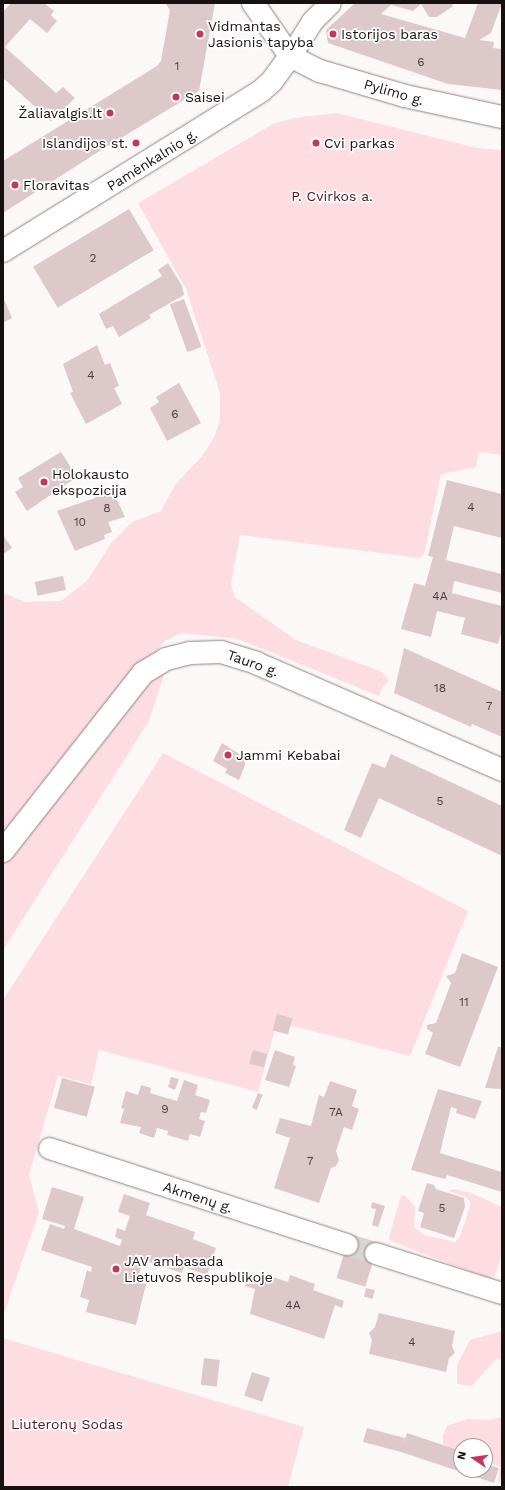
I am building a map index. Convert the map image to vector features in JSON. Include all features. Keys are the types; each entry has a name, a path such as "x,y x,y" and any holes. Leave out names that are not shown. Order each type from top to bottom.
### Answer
{"main road":[{"path":"252,3 290,56"},
{"name":"Pylimo g.","path":"290,56 320,71 398,94 502,117"},
{"name":"Pamėnkalnio g.","path":"3,252 261,91 272,81 290,56"},
{"name":"Tauro g.","path":"3,851 143,673 166,659 190,652 221,652 256,663 502,770"}],"street":[{"path":"290,56 312,21 330,3"},
{"name":"Akmenų g.","path":"48,1148 347,1244"},
{"path":"375,1253 502,1294"}],"green space":[{"name":"P. Cvirkos a.","path":"337,113 477,148 502,150 502,455 479,452 476,467 441,474 424,555 419,558 240,535 231,585 235,597 296,640 380,671 389,680 382,688 379,696 238,639 182,633 165,641 156,651 165,671 149,721 3,950 3,593 26,602 61,601 87,581 112,542 132,522 161,511 175,485 202,456 214,438 220,420 220,393 186,289 138,203 273,124 294,118"},
{"path":"163,753 468,911 410,1056 277,1022 258,1092 99,1050 91,1084 58,1076 29,1175 39,1212 3,1317 3,1000"},
{"path":"454,1189 471,1193 502,1207 502,1255 495,1275 490,1279 390,1241 389,1237 401,1196 405,1195 415,1207 414,1227 424,1235 455,1242 460,1237 471,1203 466,1197 448,1191"},
{"path":"502,1331 502,1360 497,1358 472,1386 457,1384 457,1365 470,1340"},
{"name":"Liuteronų Sodas","path":"3,1338 304,1427 288,1487 3,1487"},
{"path":"502,1417 502,1485 498,1481 500,1467 493,1464 493,1438 453,1438 453,1448 443,1445 443,1435 447,1426 467,1419 489,1420"}],"building":[{"path":"11,3 44,3 54,11 51,15 57,21 47,33 30,19 5,47 56,93 63,87 75,98 51,121 3,78 3,12"},
{"path":"165,3 215,3 199,91 106,147 3,213 3,161 157,66 161,61 170,10"},
{"path":"355,3 453,3 452,7 437,17 429,17 421,4 413,11 391,5 381,14 465,38 478,3 502,3 491,33 479,40 494,42 493,48 502,49 502,90 448,84 328,43 326,30"},
{"path":"129,209 154,250 58,308 33,267"},
{"path":"168,263 182,286 184,295 149,315 151,318 119,337 113,326 106,329 99,314 162,276 158,270"},
{"path":"3,297 12,318 3,323"},
{"path":"184,299 201,347 187,352 170,304"},
{"path":"97,345 105,365 110,363 119,386 114,388 122,404 86,424 70,393 73,392 63,364"},
{"path":"179,383 201,423 167,441 150,408 159,402 156,397"},
{"name":"Holokausto ekspozicija","path":"61,452 77,477 27,511 15,492 23,487 18,478"},
{"path":"447,480 502,494 502,538 454,526 446,560 502,574 502,593 454,581 452,593 502,606 502,630 498,644 461,634 465,618 437,611 431,637 401,629 414,583 425,586 433,557 428,556"},
{"path":"111,487 125,517 108,522 112,532 104,535 105,539 75,551 57,511 95,498 94,494"},
{"path":"3,535 12,548 3,554"},
{"path":"63,576 66,590 38,596 35,582"},
{"path":"404,648 502,692 502,737 472,724 471,727 394,693"},
{"path":"222,743 244,757 245,765 239,780 225,773 227,769 213,761"},
{"path":"391,754 502,806 502,856 379,798 361,838 344,830 372,763 385,768"},
{"path":"462,953 498,967 460,1067 425,1054 433,1033 427,1029 427,1025 436,1023 451,983 446,976 455,973"},
{"path":"277,1014 292,1018 288,1035 273,1030"},
{"path":"498,1047 502,1047 502,1089 485,1088"},
{"path":"253,1050 267,1054 264,1068 249,1063"},
{"path":"275,1050 295,1057 293,1065 296,1066 289,1087 265,1080"},
{"path":"171,1077 179,1079 175,1090 168,1087"},
{"path":"62,1078 95,1087 87,1117 54,1108"},
{"path":"184,1080 198,1085 195,1095 210,1100 206,1113 201,1112 199,1119 205,1121 200,1137 190,1134 188,1141 167,1135 168,1131 157,1128 154,1138 139,1133 141,1127 120,1123 124,1109 121,1108 126,1091 138,1095 141,1085 151,1088 150,1093 177,1101"},
{"path":"330,1081 357,1090 352,1106 359,1109 352,1130 344,1127 336,1151 339,1160 336,1166 331,1168 319,1203 274,1188 290,1138 275,1133 280,1118 311,1126 319,1095 324,1097"},
{"path":"438,1089 482,1101 475,1119 456,1113 457,1109 451,1107 440,1153 502,1172 502,1192 447,1175 445,1179 411,1170"},
{"path":"258,1093 263,1095 257,1110 252,1108"},
{"path":"427,1183 434,1185 436,1189 464,1198 465,1207 454,1238 420,1227 424,1213 418,1211"},
{"name":"JAV ambasada Lietuvos Respublikoje","path":"52,1187 84,1197 74,1229 120,1246 122,1240 115,1237 117,1228 125,1231 130,1216 118,1212 124,1194 150,1203 146,1215 195,1232 193,1239 216,1248 207,1275 184,1267 182,1273 143,1260 137,1282 146,1284 136,1325 86,1312 89,1300 80,1297 87,1270 91,1272 92,1267 41,1250 50,1224 64,1229 65,1226 42,1219"},
{"path":"372,1202 385,1206 378,1227 372,1225 376,1209 371,1208"},
{"path":"350,1234 379,1243 365,1287 337,1278"},
{"path":"249,1273 262,1278 264,1274 288,1282 290,1275 315,1284 313,1290 344,1301 342,1308 335,1305 324,1339 250,1314 255,1289 245,1286"},
{"path":"366,1288 375,1290 373,1299 364,1297"},
{"path":"379,1313 455,1331 452,1346 455,1353 449,1358 446,1372 369,1354 372,1340 369,1333 375,1327"},
{"path":"204,1358 220,1360 217,1387 201,1385"},
{"path":"252,1372 270,1378 262,1402 244,1396"},
{"path":"367,1428 405,1438 402,1448 407,1433 453,1448 453,1469 401,1452 363,1442"},
{"path":"493,1466 499,1468 494,1483 479,1478 493,1478"}],"tunnel":[{"path":"347,1244 375,1253"}],"place":[{"name":"Vidmantas Jasionis tapyba","path":"200,34"},
{"name":"Istorijos baras","path":"333,34"},
{"name":"Saisei","path":"176,97"},
{"name":"Žaliavalgis.lt","path":"110,113"},
{"name":"Islandijos st.","path":"136,143"},
{"name":"Cvi parkas","path":"316,143"},
{"name":"Floravitas","path":"15,185"},
{"name":"Holokausto ekspozicija","path":"44,482"},
{"name":"Jammi Kebabai","path":"228,755"},
{"name":"JAV ambasada Lietuvos Respublikoje","path":"116,1269"}]}
